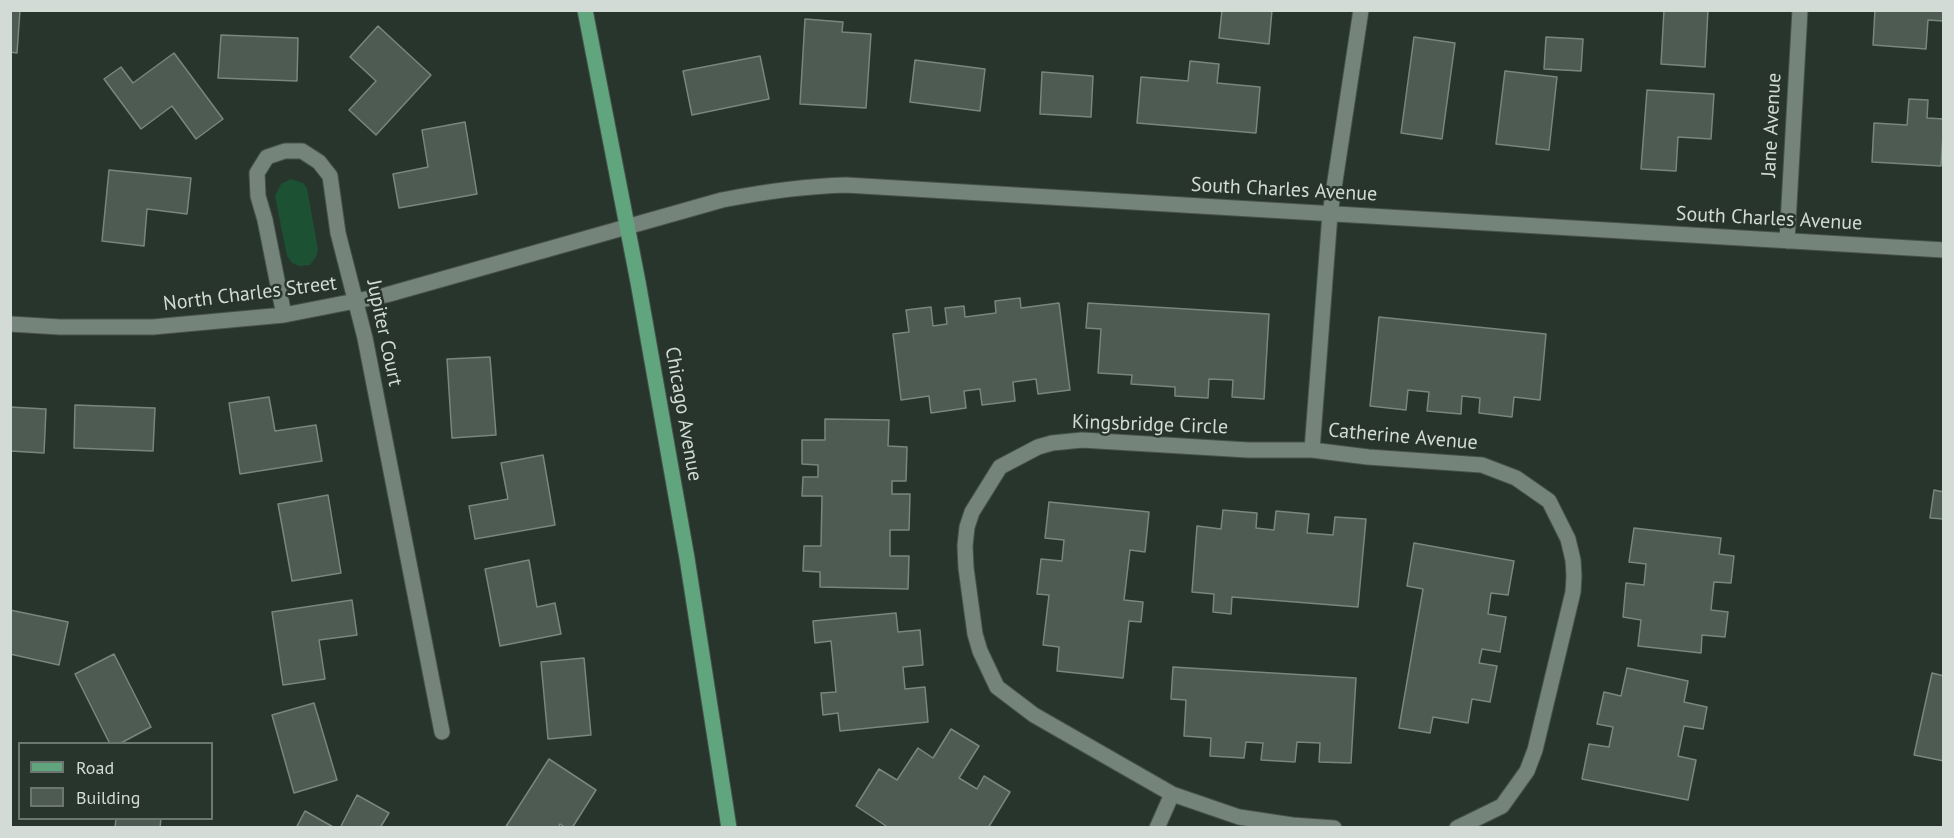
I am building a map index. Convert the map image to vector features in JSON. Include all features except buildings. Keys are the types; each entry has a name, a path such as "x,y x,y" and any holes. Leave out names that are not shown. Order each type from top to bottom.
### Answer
{"main road":[{"name":"Chicago Avenue","path":"585,10 685,546 729,828"}],"street":[{"name":"Catherine Avenue","path":"1360,10 1330,214 1312,450 1368,458 1482,465 1516,478 1549,501 1568,539 1575,576 1573,592 1527,771 1502,806 1457,828"},
{"name":"Jane Avenue","path":"1787,241 1800,10"},
{"name":"Jupiter Court","path":"284,315 258,196 257,173 267,157 285,151 302,151 319,162 330,176 338,233 356,302 442,732"},
{"name":"South Charles Avenue","path":"627,228 722,200 768,191 846,185 1944,250"},
{"name":"North Charles Street","path":"10,324 60,327 153,327 284,315 356,302 627,228"},
{"name":"Kingsbridge Circle","path":"1172,794 1034,715 997,687 980,651 970,601 964,546 972,512 1000,467 1038,447 1052,443 1082,440 1248,450 1312,450"},
{"path":"1157,828 1172,794 1248,819 1334,828"}],"green space":[{"path":"291,179 303,183 307,188 318,250 310,265 299,266 292,263 287,256 275,196 281,184"}]}
